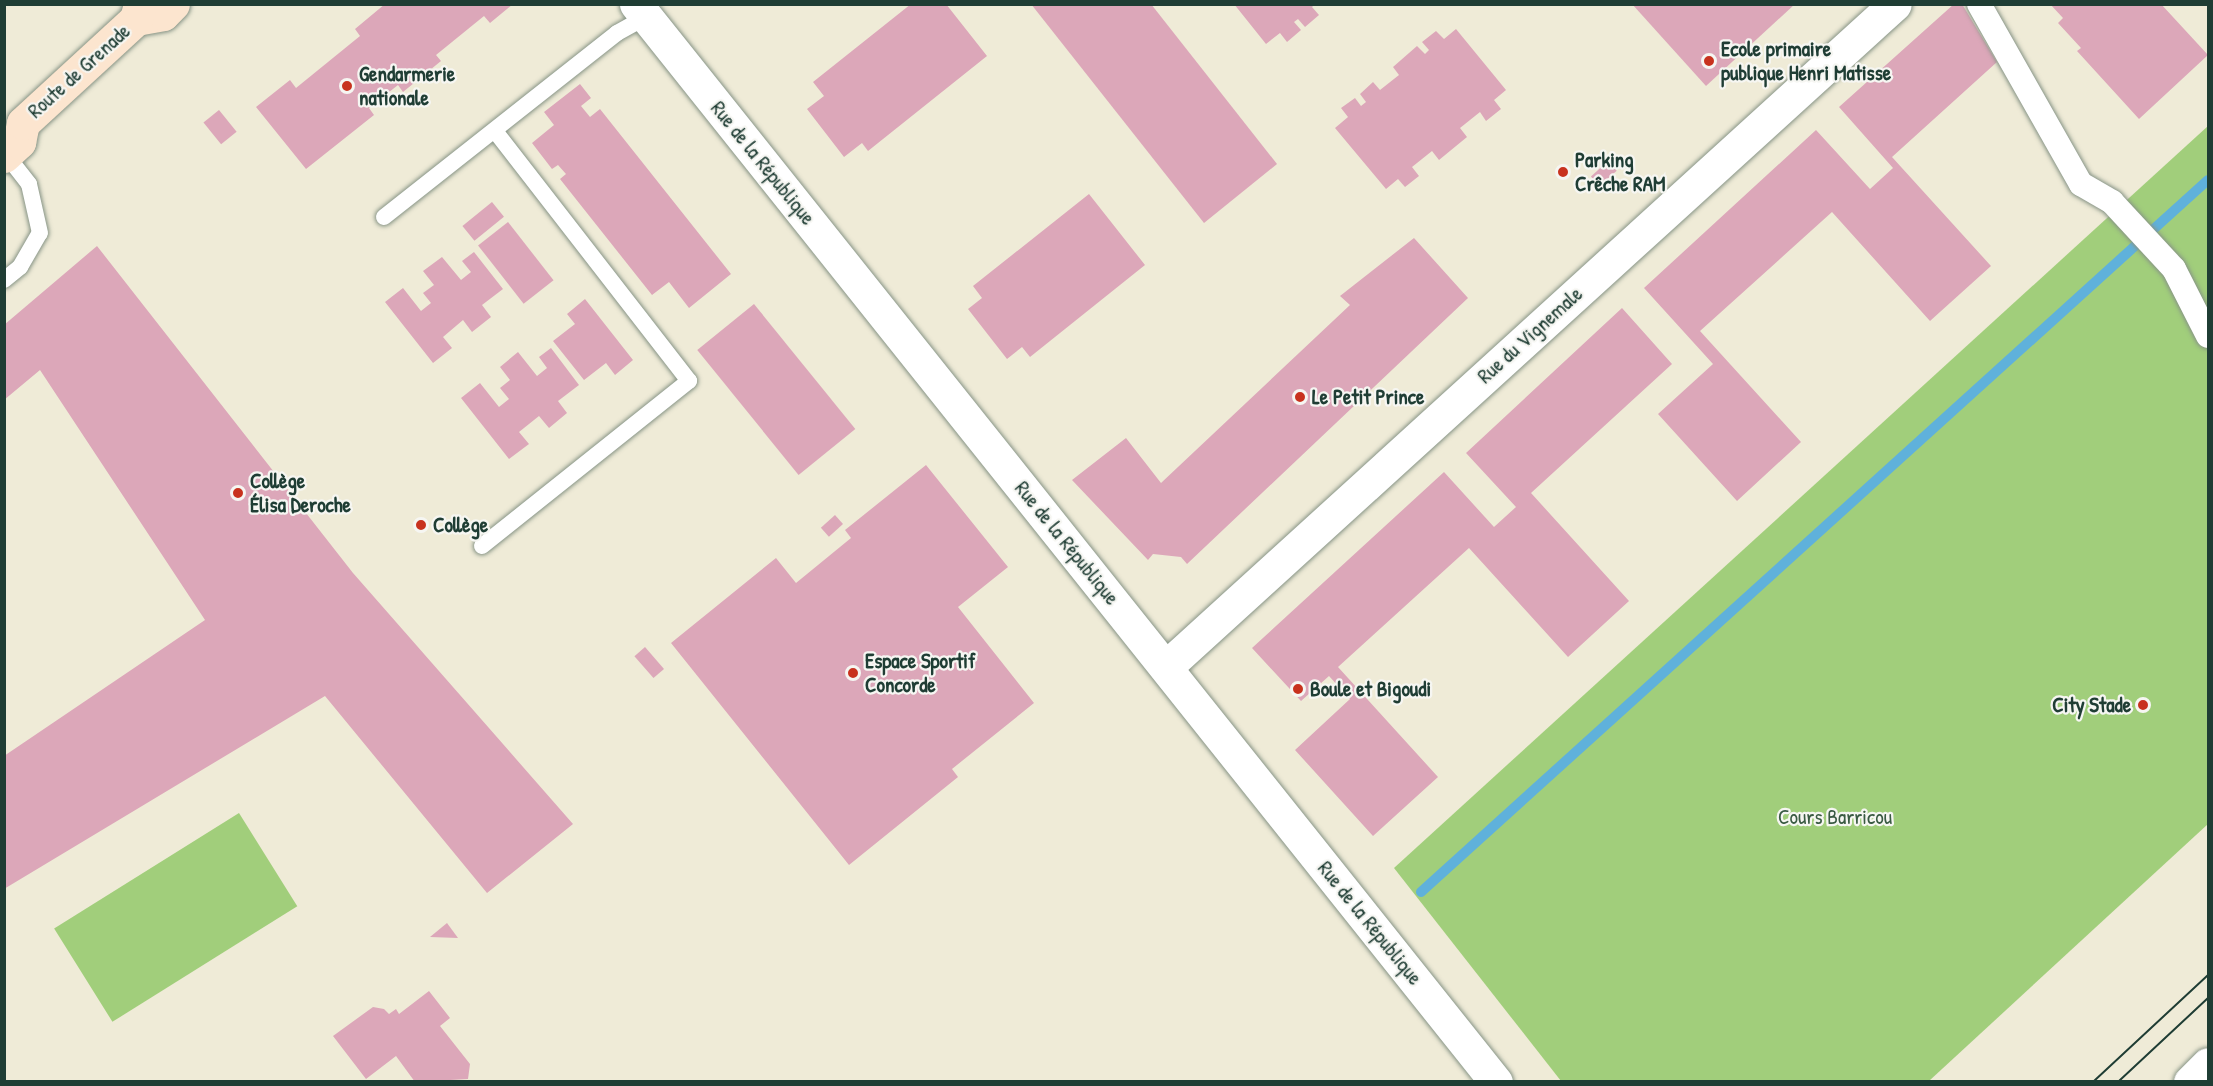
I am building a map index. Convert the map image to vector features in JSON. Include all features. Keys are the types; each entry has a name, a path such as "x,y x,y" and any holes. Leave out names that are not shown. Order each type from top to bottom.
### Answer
{"main road":[{"name":"Route de Grenade","path":"9,139 138,12 163,14 173,4"}],"street":[{"name":"Rue du Vignemale","path":"1166,667 1895,4"},
{"path":"1979,4 2082,184 2112,202 2133,222 2174,269 2208,336"},
{"name":"Rue de la République","path":"641,11 1496,1082"},
{"path":"2190,1082 2208,1064"}],"lane":[{"path":"384,217 495,131 641,11"},
{"path":"482,546 689,381 495,131"},
{"path":"4,280 20,267 40,234 29,184 9,139"}],"green space":[{"name":"Cours Barricou","path":"2208,126 2208,824 1929,1081 1561,1081 1394,868"},
{"path":"239,813 297,906 112,1022 54,929"}],"building":[{"name":"Gendarmerie nationale","path":"385,4 513,4 490,23 484,16 436,55 441,61 403,92 398,85 369,108 374,115 306,169 256,107 290,80 296,88 360,36 355,29"},
{"path":"911,4 946,4 987,56 868,151 862,143 844,157 807,109 824,96 813,82"},
{"path":"1031,4 1151,4 1277,164 1204,223"},
{"path":"1234,4 1315,4 1312,7 1319,15 1305,27 1298,19 1294,22 1301,30 1287,42 1280,33 1266,44"},
{"name":"Ecole primaire publique Henri Matisse","path":"1632,4 1795,4 1706,86"},
{"path":"1954,4 1962,4 1997,62 1892,157 1991,266 1930,321 1832,212 1700,331 1801,442 1737,501 1658,414 1713,364 1644,288 1816,130 1870,189 1893,168 1839,107"},
{"path":"2050,4 2161,4 2208,55 2139,119 2077,51 2081,48 2058,23 2063,18"},
{"path":"1456,29 1506,90 1494,100 1501,109 1486,121 1480,112 1460,128 1467,137 1439,160 1432,151 1412,167 1419,176 1405,187 1398,179 1386,189 1335,128 1348,117 1341,108 1355,98 1361,106 1366,102 1360,94 1373,82 1380,90 1399,75 1393,67 1417,46 1425,54 1429,50 1422,42 1436,31 1444,39"},
{"path":"580,84 591,98 581,106 590,117 600,109 731,274 689,308 669,282 652,295 560,179 566,174 558,165 552,169 532,143 554,125 544,112"},
{"path":"219,110 237,132 221,144 203,123"},
{"path":"1608,161 1617,171 1600,186 1591,176"},
{"path":"1089,194 1145,265 1030,357 1022,347 1007,359 968,309 982,298 973,286"},
{"path":"492,202 504,217 474,241 462,226"},
{"path":"508,222 554,280 524,304 478,245"},
{"name":"Le Petit Prince","path":"1414,238 1468,298 1187,564 1181,557 1153,554 1148,560 1072,480 1126,438 1161,483 1350,305 1340,296"},
{"path":"97,246 353,573 573,824 487,893 325,696 4,889 4,756 205,620 40,370 4,400 4,325"},
{"path":"474,252 503,289 482,305 491,317 472,332 463,320 443,337 452,348 433,363 385,302 403,288 421,311 431,303 423,293 434,285 423,271 442,257 461,280 471,272 462,261"},
{"path":"585,299 633,360 615,375 606,363 584,380 553,341 575,324 567,314"},
{"path":"754,304 855,429 799,475 697,350"},
{"path":"1622,308 1672,364 1531,493 1629,601 1568,657 1469,548 1338,667 1438,777 1373,836 1295,750 1350,699 1329,676 1301,701 1252,648 1444,472 1494,527 1516,507 1466,453"},
{"path":"551,348 579,385 558,401 567,413 549,428 539,416 519,432 529,444 509,459 461,398 480,383 499,407 509,399 500,388 510,380 500,367 518,352 537,376 547,368 539,357"},
{"name":"Espace Sportif Concorde","path":"926,465 1008,567 958,607 1034,703 952,769 958,777 849,865 671,643 776,558 796,583 851,538 845,530"},
{"path":"835,515 843,524 829,537 821,528"},
{"path":"645,647 664,669 653,678 634,656"},
{"path":"447,923 458,938 430,937"},
{"path":"429,991 450,1018 440,1026 470,1064 468,1079 415,1082 396,1056 366,1079 333,1036 373,1007 384,1009 389,1014 396,1009 399,1014"}],"waterway":[{"path":"1421,892 2208,180"}],"tram line":[{"path":"2093,1082 2208,975"},
{"path":"2118,1082 2208,998"}],"place":[{"name":"Ecole primaire publique Henri Matisse","path":"1709,61"},
{"name":"Gendarmerie nationale","path":"347,86"},
{"name":"Parking Crêche RAM","path":"1563,172"},
{"name":"Le Petit Prince","path":"1300,397"},
{"name":"Collège Élisa Deroche","path":"238,493"},
{"name":"Collège","path":"421,525"},
{"name":"Espace Sportif Concorde","path":"853,673"},
{"name":"Boule et Bigoudi","path":"1298,689"},
{"name":"City Stade","path":"2143,705"}]}
